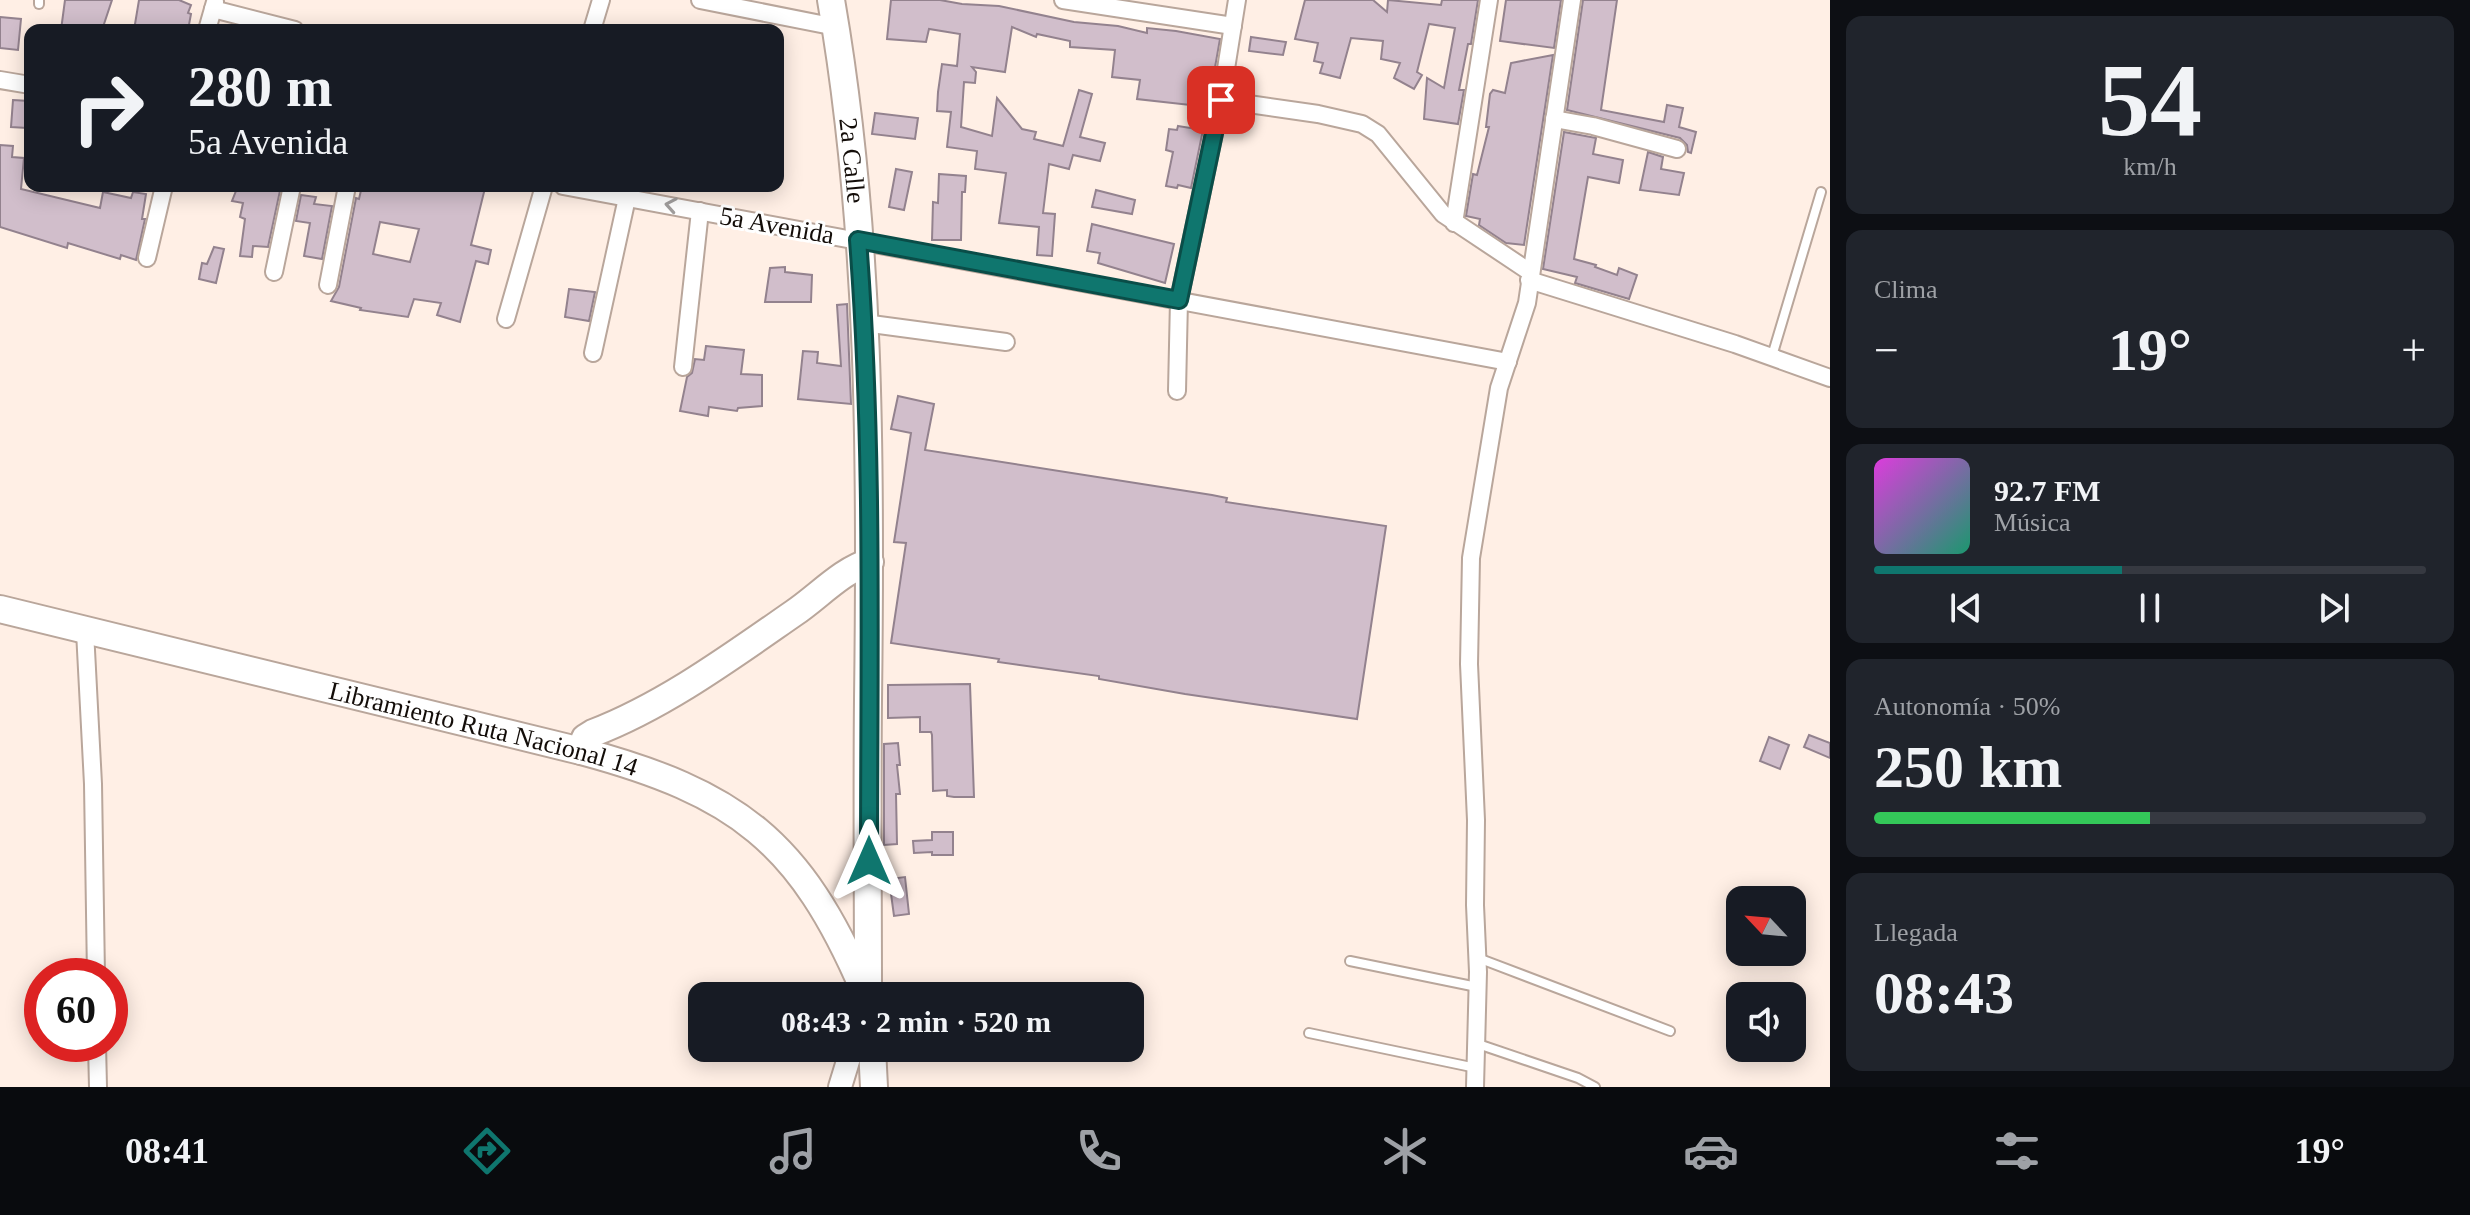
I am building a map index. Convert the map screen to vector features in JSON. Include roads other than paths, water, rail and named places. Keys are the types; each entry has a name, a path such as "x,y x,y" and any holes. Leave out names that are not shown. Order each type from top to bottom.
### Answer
{"main road":[{"name":"2a Calle","path":"831,0 849,121 864,323 870,562 867,982"},
{"path":"581,751 585,738 675,692 819,596 857,565 870,562"},
{"name":"Libramiento Ruta Nacional 14","path":"0,609 581,751 645,769 691,787 754,826 792,864 842,940 861,982"},
{"path":"840,1087 848,1062"},
{"path":"873,1062 874,1087"}],"street":[{"path":"594,24 601,0"},
{"path":"700,0 836,27"},
{"path":"1063,0 1233,26"},
{"path":"1177,391 1179,300 1221,100 1237,0"},
{"path":"1454,223 1489,0"},
{"path":"1475,1087 1478,987 1476,820 1469,664 1471,558 1499,388 1527,303 1572,0"},
{"path":"209,24 214,4 276,24"},
{"path":"0,80 24,84"},
{"path":"1221,100 1318,114 1362,124 1378,134 1454,223 1530,276 1830,378"},
{"path":"1554,119 1593,126 1677,149"},
{"path":"147,258 163,192"},
{"path":"274,272 291,192"},
{"path":"328,285 346,192"},
{"path":"506,319 542,192"},
{"name":"5a Avenida","path":"595,192 1508,362"},
{"path":"593,353 627,198"},
{"path":"683,367 700,211"},
{"path":"864,323 1006,342"},
{"path":"85,631 93,784 96,958"},
{"path":"97,1062 98,1087"}],"lane":[{"path":"1772,357 1821,192"},
{"path":"1477,958 1670,1031"},
{"path":"1350,961 1478,987"},
{"path":"1309,1033 1477,1068"},
{"path":"1478,1044 1578,1078 1595,1087"}]}
